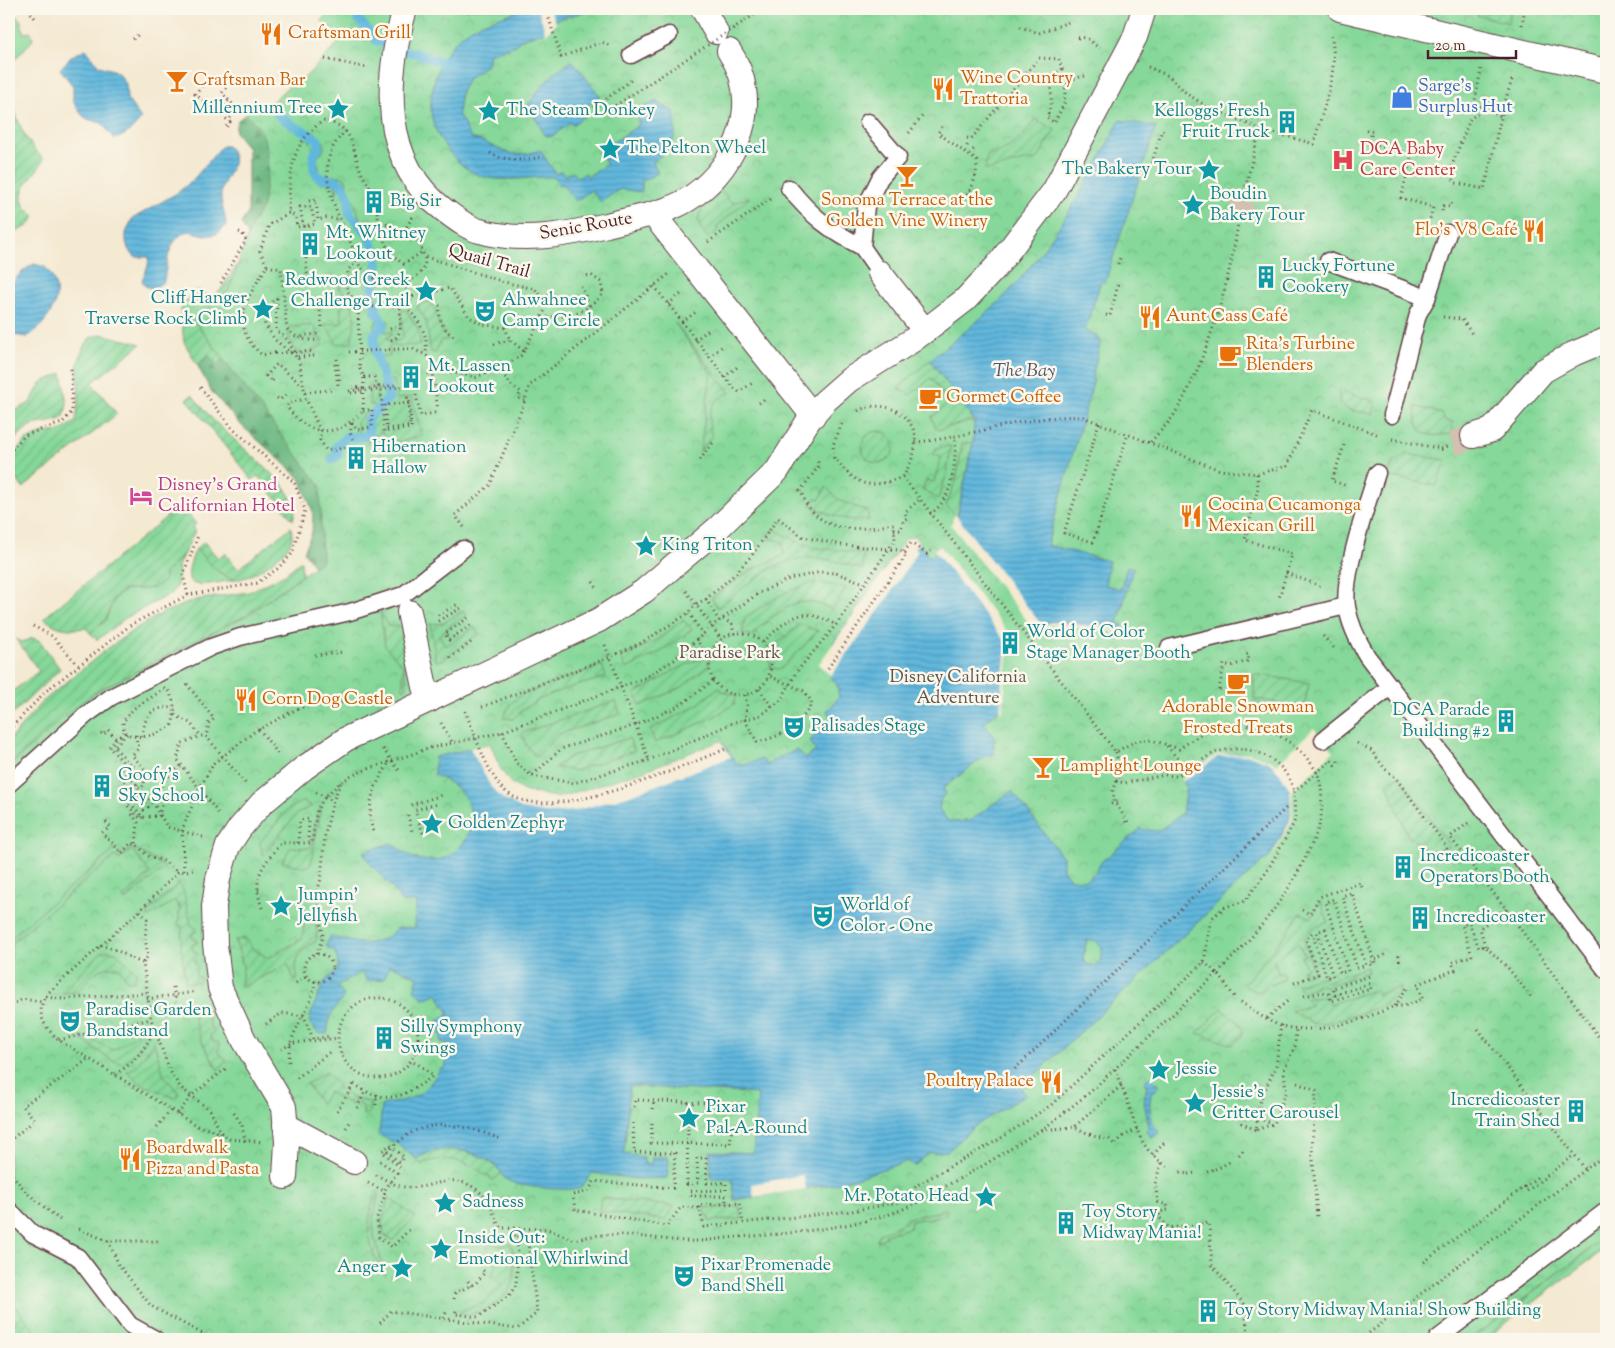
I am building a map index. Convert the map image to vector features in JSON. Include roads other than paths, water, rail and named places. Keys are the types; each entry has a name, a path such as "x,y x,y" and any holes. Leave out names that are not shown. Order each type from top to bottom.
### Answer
{"street":[{"name":"Senic Route","path":"402,19 390,86 397,138 416,182 426,195 447,212 479,231 518,237 575,233 654,214 692,197 713,181 733,152 742,132 745,86 723,42 703,9"},
{"path":"285,1178 286,1125 284,1107 244,1040 220,988 215,944 215,897 218,879 232,841 261,804 304,768 346,739 577,631 644,592 711,535 777,471 825,401 849,380 925,331 965,300 998,266 1054,191 1135,37 1144,9"},
{"path":"1340,9 1606,71"},
{"path":"654,214 813,416"},
{"path":"880,273 925,331"},
{"path":"1462,440 1492,430 1544,371 1573,354 1606,340"},
{"path":"406,603 425,687 430,700"},
{"path":"286,1125 354,1162"}],"lane":[{"path":"631,55 669,35"},
{"path":"862,246 866,206 880,178 898,157 868,122"},
{"path":"788,188 806,210 832,232 862,246 880,273"},
{"path":"1392,414 1418,314 1427,298 1448,233"},
{"path":"1328,261 1427,298"},
{"path":"1377,473 1350,571 1346,606 1355,635 1367,656 1390,687 1606,970"},
{"path":"9,784 86,715 111,697 211,647 240,638 350,612 406,603 463,549"},
{"path":"1169,648 1346,606"},
{"path":"1323,740 1390,687"},
{"path":"9,1210 33,1234 78,1257 130,1325 155,1339"},
{"path":"1437,1339 1606,1211"}],"water":[{"path":"521,9 591,10 555,20 545,32 521,39 516,45 489,54 487,65 468,78 461,92 458,113 471,138 512,154 540,150 556,174 561,171 565,176 573,172 577,178 586,173 588,177 607,164 599,152 639,125 636,113 655,101 674,112 675,135 666,151 653,162 658,173 642,181 642,192 620,189 601,202 591,190 576,201 561,183 559,185 554,177 497,179 478,175 455,159 443,143 434,126 431,96 433,85 446,53 467,31 482,23"},
{"path":"86,49 99,66 113,70 120,75 126,84 127,99 141,118 130,131 118,138 114,139 102,123 87,119 82,115 73,101 73,86 60,69 72,56"},
{"path":"573,61 600,96 582,110 586,115 572,125 570,123 551,137 545,135 528,105 548,80"},
{"name":"The Bay","path":"1120,120 1156,127 1105,282 1101,281 1085,331 1097,335 1096,339 1101,340 1092,378 1094,379 1047,545 1109,561 1105,585 1121,589 1127,566 1133,568 1118,623 1123,625 1118,634 1112,628 1051,622 1038,631 953,523 957,517 973,442 974,420 930,360 1000,301 1036,260 1081,192"},
{"path":"222,146 227,146 234,158 221,193 226,225 222,230 213,235 188,231 181,234 172,245 164,281 153,289 145,286 142,280 148,266 149,257 135,257 128,249 126,241 126,233 132,219 177,193 191,182"},
{"path":"34,264 45,267 55,282 55,302 44,323 33,333 27,337 14,335 9,319 10,293 17,277"},
{"path":"914,536 929,557 941,549 1016,647 1005,656 1001,709 984,722 996,740 993,743 995,753 990,757 985,756 943,788 946,794 941,798 939,809 948,821 961,822 966,819 968,822 1012,791 1063,857 1063,870 1071,879 1086,880 1096,872 1100,863 1140,829 1158,831 1182,814 1186,786 1182,782 1208,762 1224,754 1240,753 1264,760 1276,769 1314,730 1290,790 1290,821 1268,859 1263,861 1021,1088 1026,1095 975,1126 948,1151 929,1153 914,1166 908,1161 840,1183 734,1200 732,1179 711,1179 710,1151 753,1153 758,1094 630,1086 624,1154 644,1157 644,1164 651,1164 652,1157 669,1157 667,1178 638,1179 592,1173 580,1189 531,1187 507,1180 495,1165 476,1155 456,1150 445,1150 425,1154 416,1159 396,1143 379,1135 382,1105 417,1095 429,1085 441,1068 444,1069 451,1045 441,1042 439,1019 449,1014 437,993 425,999 414,990 418,977 390,965 384,979 367,981 362,972 337,986 344,996 330,1016 327,1034 318,1033 309,1022 323,985 335,972 338,965 335,952 326,946 330,936 357,943 366,943 382,940 397,928 415,928 416,902 401,902 363,852 392,843 414,858 434,861 452,854 464,841 471,824 469,806 457,789 434,775 435,757 490,744 500,769 511,784 525,792 558,798 642,772 721,741 737,763 746,764 762,759 766,765 797,749 805,758 816,751 810,741 831,718 827,711 839,697 837,684 830,676 833,643 906,539","holes":["1087,940 1093,940 1102,946 1100,961 1096,966 1088,965 1083,958"]},
{"path":"1148,1077 1159,1084 1155,1091 1152,1090 1150,1101 1151,1118 1159,1133 1152,1138 1146,1130 1149,1128 1144,1101 1147,1085 1144,1084"}],"waterway":[{"path":"356,9 358,19 377,41 451,65"},
{"path":"277,113 286,121 318,140 319,147 313,155 314,170 319,178 336,180 343,186 349,198 349,212 371,239 378,264 372,294 377,312 384,325 374,335 374,343 389,398 367,420 369,428 366,435"},
{"path":"332,460 338,455 336,447 347,436 356,438 369,434"}],"tunnel":[{"path":"1239,216 1242,201"},
{"path":"1452,444 1473,436"}],"place":[{"name":"Craftsman Grill","path":"271,34"},
{"name":"Craftsman Bar","path":"177,81"},
{"name":"Wine Country Trattoria","path":"943,89"},
{"name":"Sarge's Surplus Hut","path":"1402,97"},
{"name":"Millennium Tree","path":"338,109"},
{"name":"The Steam Donkey","path":"489,111"},
{"name":"Kelloggs' Fresh Fruit Truck","path":"1287,122"},
{"name":"The Pelton Wheel","path":"610,149"},
{"name":"DCA Baby Care Center","path":"1343,160"},
{"name":"The Bakery Tour","path":"1209,170"},
{"name":"Sonoma Terrace at the Golden Vine Winery","path":"907,176"},
{"name":"Big Sir","path":"374,202"},
{"name":"Boudin Bakery Tour","path":"1193,205"},
{"name":"Flo's V8 Café","path":"1534,231"},
{"name":"Mt. Whitney Lookout","path":"310,244"},
{"name":"Lucky Fortune Cookery","path":"1266,277"},
{"name":"Redwood Creek Challenge Trail","path":"426,291"},
{"name":"Cliff Hanger Traverse Rock Climb","path":"263,309"},
{"name":"Ahwahnee Camp Circle","path":"485,311"},
{"name":"Aunt Cass Café","path":"1150,317"},
{"name":"Rita's Turbine Blenders","path":"1230,355"},
{"name":"Mt. Lassen Lookout","path":"411,377"},
{"name":"Gormet Coffee","path":"930,398"},
{"name":"Hibernation Hallow","path":"356,458"},
{"name":"Disney's Grand Californian Hotel","path":"141,496"},
{"name":"Cocina Cucamonga Mexican Grill","path":"1191,516"},
{"name":"King Triton","path":"646,546"},
{"name":"World of Color Stage Manager Booth","path":"1010,643"},
{"name":"Adorable Snowman Frosted Treats","path":"1238,683"},
{"name":"Corn Dog Castle","path":"246,700"},
{"name":"DCA Parade Building #2","path":"1506,721"},
{"name":"Palisades Stage","path":"794,727"},
{"name":"Lamplight Lounge","path":"1043,767"},
{"name":"Goofy's Sky School","path":"102,786"},
{"name":"Golden Zephyr","path":"432,824"},
{"name":"Incredicoaster Operators Booth","path":"1403,867"},
{"name":"Jumpin' Jellyfish","path":"281,906"},
{"name":"World of Color - One","path":"823,916"},
{"name":"Incredicoaster","path":"1420,918"},
{"name":"Paradise Garden Bandstand","path":"70,1021"},
{"name":"Silly Symphony Swings","path":"384,1038"},
{"name":"Jessie","path":"1159,1070"},
{"name":"Poultry Palace","path":"1051,1082"},
{"name":"Jessie’s Critter Carousel","path":"1195,1103"},
{"name":"Incredicoaster Train Shed","path":"1576,1111"},
{"name":"Pixar Pal-A-Round","path":"689,1118"},
{"name":"Boardwalk Pizza and Pasta","path":"130,1159"},
{"name":"Mr. Potato Head","path":"986,1197"},
{"name":"Sadness","path":"445,1203"},
{"name":"Toy Story Midway Mania!","path":"1066,1223"},
{"name":"Inside Out: Emotional Whirlwind","path":"441,1249"},
{"name":"Anger","path":"402,1268"},
{"name":"Pixar Promenade Band Shell","path":"684,1276"},
{"name":"Toy Story Midway Mania! Show Building","path":"1208,1311"}],"park label":[{"name":"Paradise Park","path":"730,654"},
{"name":"Disney California Adventure","path":"958,688"}]}
